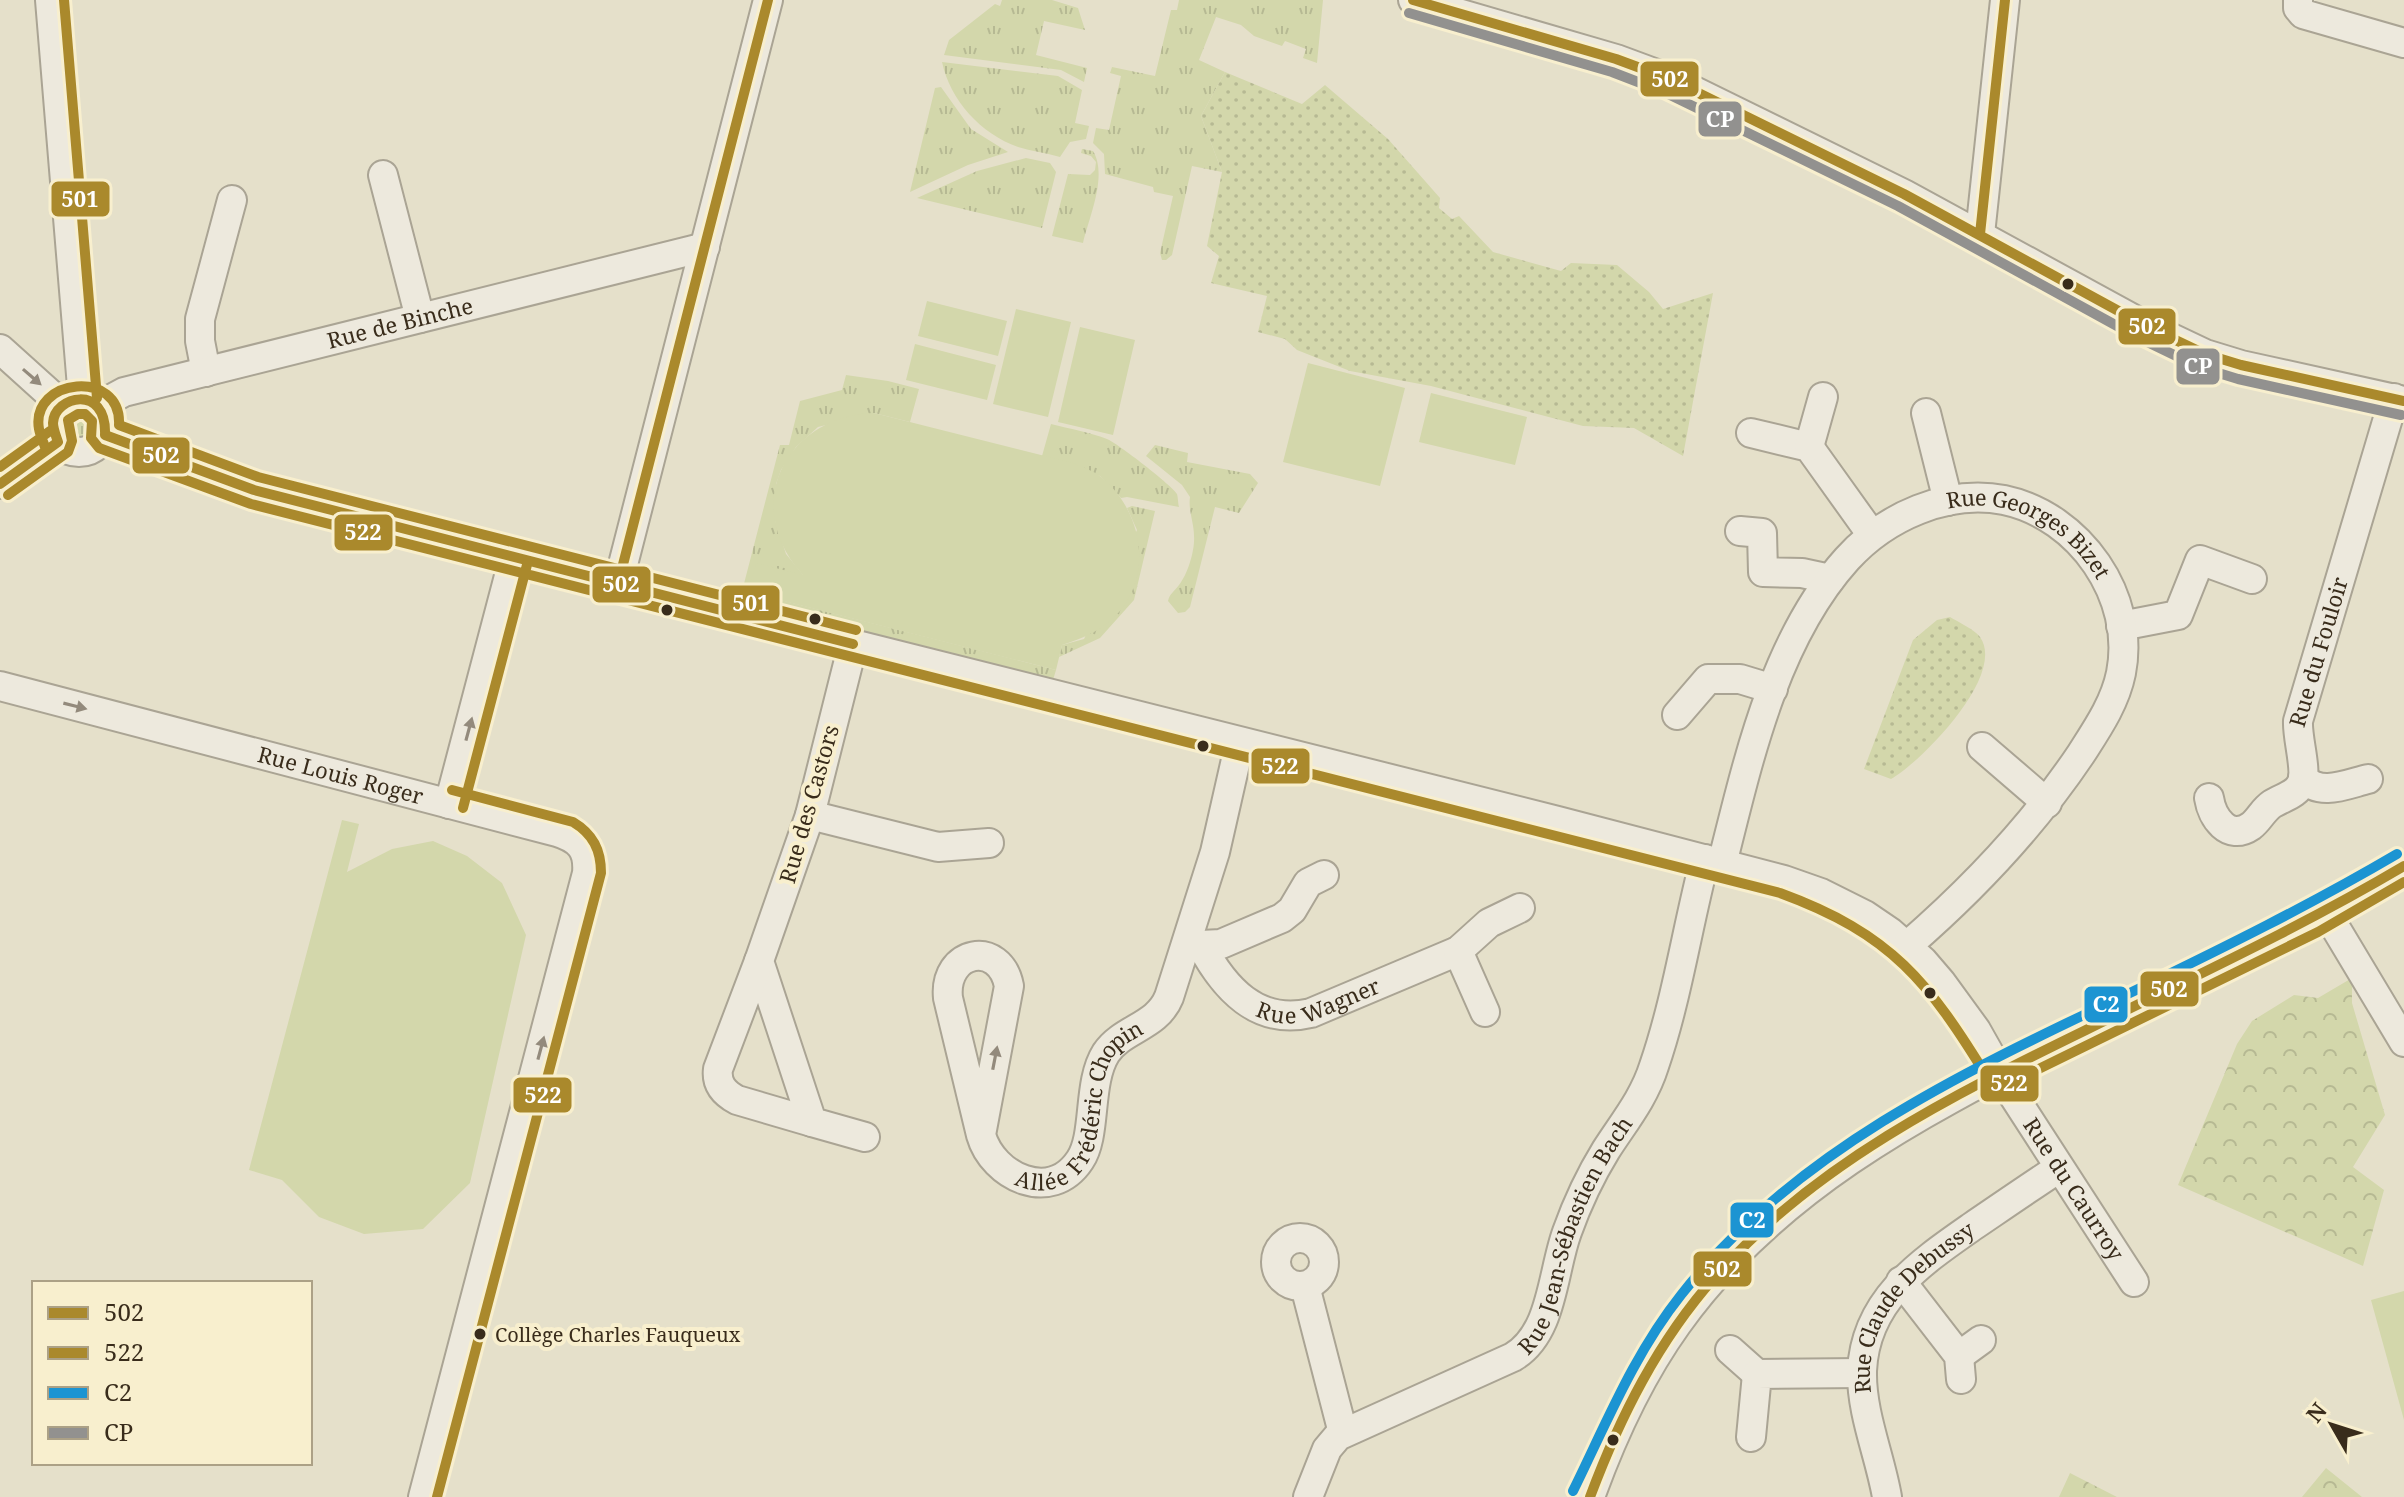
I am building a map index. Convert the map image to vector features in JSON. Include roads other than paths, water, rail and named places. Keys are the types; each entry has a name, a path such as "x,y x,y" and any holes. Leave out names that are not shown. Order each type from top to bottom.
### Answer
{"street":[{"path":"50,0 90,402 106,419 105,435 95,447 84,452 68,450 58,442 52,425 57,410 69,401 90,402"},
{"path":"618,584 768,0"},
{"path":"1413,0 1652,72 1767,125 1980,234 2146,326 2205,354 2241,365 2399,399"},
{"path":"1980,234 2005,0"},
{"path":"2298,0 2298,8 2303,14 2404,43"},
{"path":"383,175 420,318"},
{"path":"206,372 200,341 200,319 232,200"},
{"name":"Rue de Binche","path":"90,402 705,247"},
{"path":"0,349 50,394 57,410"},
{"path":"1809,447 1823,397"},
{"name":"Rue du Fouloir","path":"2303,778 2298,721 2399,399"},
{"path":"1926,413 1948,501"},
{"path":"1751,433 1809,447 1872,535"},
{"name":"Rue du Caurroy","path":"105,435 245,487 1713,861 1834,898 1865,915 1907,946 1959,1005 2059,1168 2134,1282"},
{"path":"0,484 58,442"},
{"name":"Rue Georges Bizet","path":"1713,861 1773,689 1796,639 1830,579 1848,558 1872,535 1907,515 1948,501 1985,498 2029,508 2054,522 2088,552 2114,596 2121,626 2123,658 2114,697 2086,746 2047,803 1982,877 1907,946"},
{"path":"1740,531 1762,533 1763,572 1802,573 1830,579"},
{"path":"449,804 514,557"},
{"path":"2121,626 2178,615 2200,560 2252,579"},
{"name":"Rue des Castors","path":"853,644 810,815 718,1069 719,1084 737,1100 865,1137"},
{"path":"1677,715 1708,679 1740,679 1773,689"},
{"name":"Rue Louis Roger","path":"0,686 566,834 586,853 587,873 423,1497"},
{"path":"1240,742 1195,943 1211,946 1233,940 1282,918 1292,910 1308,883 1324,875"},
{"path":"1982,747 2047,803"},
{"path":"2209,798 2212,814 2220,824 2233,830 2245,829 2268,808 2296,791 2303,778 2312,786 2325,789 2368,779"},
{"path":"810,815 938,847 989,843"},
{"name":"Rue Jean-Sébastien Bach","path":"1343,1433 1513,1357 1532,1342 1544,1313 1566,1233 1583,1191 1639,1102 1655,1066 1713,861"},
{"path":"1587,1497 1626,1410 1655,1357 1694,1301 1748,1242 1788,1205 1847,1159 2000,1072 2326,912 2404,866"},
{"name":"Rue Wagner","path":"1195,943 1235,993 1272,1014 1292,1017 1311,1013 1458,951 1489,923 1520,908"},
{"path":"2326,912 2404,1042"},
{"name":"Allée Frédéric Chopin","path":"981,1135 1009,986 999,965 992,960 968,957 955,967 947,988 981,1135 989,1155 1010,1173 1037,1182 1054,1181 1075,1166 1084,1152 1101,1063 1117,1041 1152,1021 1166,1006 1195,943"},
{"path":"1458,951 1485,1012"},
{"path":"759,961 812,1122"},
{"name":"Rue Claude Debussy","path":"1887,1497 1862,1373 1866,1347 1885,1302 1901,1281 1924,1260 2059,1168"},
{"path":"1901,1281 1967,1358"},
{"path":"1305,1286 1343,1433 1327,1449 1308,1497"},
{"path":"1730,1350 1757,1374 1862,1373"},
{"path":"1751,1437 1757,1374"}],"place":[{"name":"Collège Charles Fauqueux","path":"480,1334"}]}
